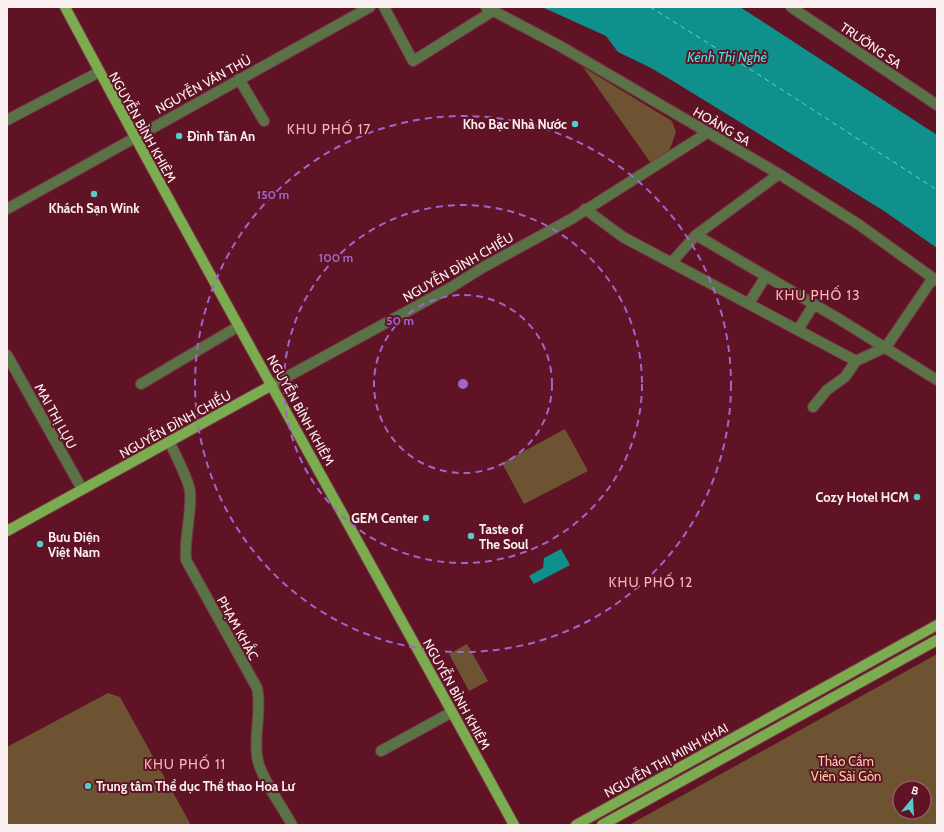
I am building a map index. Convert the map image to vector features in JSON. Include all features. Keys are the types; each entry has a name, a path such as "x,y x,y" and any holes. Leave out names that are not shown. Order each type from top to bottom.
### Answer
{"main road":[{"name":"NGUYỄN BỈNH KHIÊM","path":"65,7 134,138 240,326 514,825"},
{"name":"NGUYỄN ĐÌNH CHIỂU","path":"7,531 272,385"},
{"name":"NGUYỄN THỊ MINH KHAI","path":"576,825 937,625"},
{"name":"NGUYỄN THỊ MINH KHAI","path":"602,825 937,640"},
{"path":"769,718 775,729"}],"street":[{"name":"NGUYỄN VĂN THỦ","path":"7,209 370,7"},
{"path":"384,7 413,61 489,9"},
{"name":"TRƯỜNG SA","path":"791,7 937,105"},
{"name":"HOÀNG SA","path":"489,9 560,46 779,174 858,224 935,280"},
{"path":"7,120 99,72"},
{"path":"239,79 264,121"},
{"name":"NGUYỄN ĐÌNH CHIỂU","path":"272,385 450,288 585,209 707,133"},
{"path":"672,262 696,235 779,174"},
{"path":"585,209 622,237 672,262 856,361"},
{"path":"696,235 886,347 937,380"},
{"path":"749,304 766,276"},
{"path":"813,407 827,390 845,377 856,361 886,347 935,280"},
{"path":"798,330 814,304"},
{"path":"141,384 240,326"},
{"name":"MAI THỊ LỰU","path":"7,355 82,489"},
{"name":"PHẠM KHẮC","path":"169,442 190,490 190,519 185,548 186,560 256,688 259,702 257,757 263,773 292,825"},
{"path":"381,751 452,712"}],"green space":[{"path":"583,67 672,121 676,132 669,152 650,162"},
{"path":"565,429 588,471 524,504 502,463"},
{"path":"467,644 488,681 469,691 449,654"},
{"name":"Thảo Cầm Viên Sài Gòn","path":"937,654 937,825 629,825"},
{"name":"Trung tâm Thể dục Thể thao Hoa Lư","path":"108,693 120,697 191,825 7,825 7,747"}],"water":[{"name":"Kênh Thị Nghè","path":"542,7 740,7 937,135 937,248 884,211 673,81 651,68 618,52 606,36"},
{"path":"561,549 570,565 534,584 529,576 543,568 544,558"}],"ferry route":[{"path":"650,7 756,73 937,190"}],"place":[{"name":"Kho Bạc Nhà Nước","path":"575,124"},
{"name":"Đình Tân An","path":"179,136"},
{"name":"Khách Sạn Wink","path":"94,194"},
{"name":"Cozy Hotel HCM","path":"917,497"},
{"name":"GEM Center","path":"426,518"},
{"name":"Taste of The Soul","path":"471,536"},
{"name":"Bưu Điện Việt Nam","path":"40,544"},
{"name":"Trung tâm Thể dục Thể thao Hoa Lư","path":"88,786"}],"district":[{"name":"KHU PHỐ 17","path":"329,129"},
{"name":"KHU PHỐ 13","path":"818,295"},
{"name":"KHU PHỐ 12","path":"651,582"},
{"name":"KHU PHỐ 11","path":"185,764"}]}
